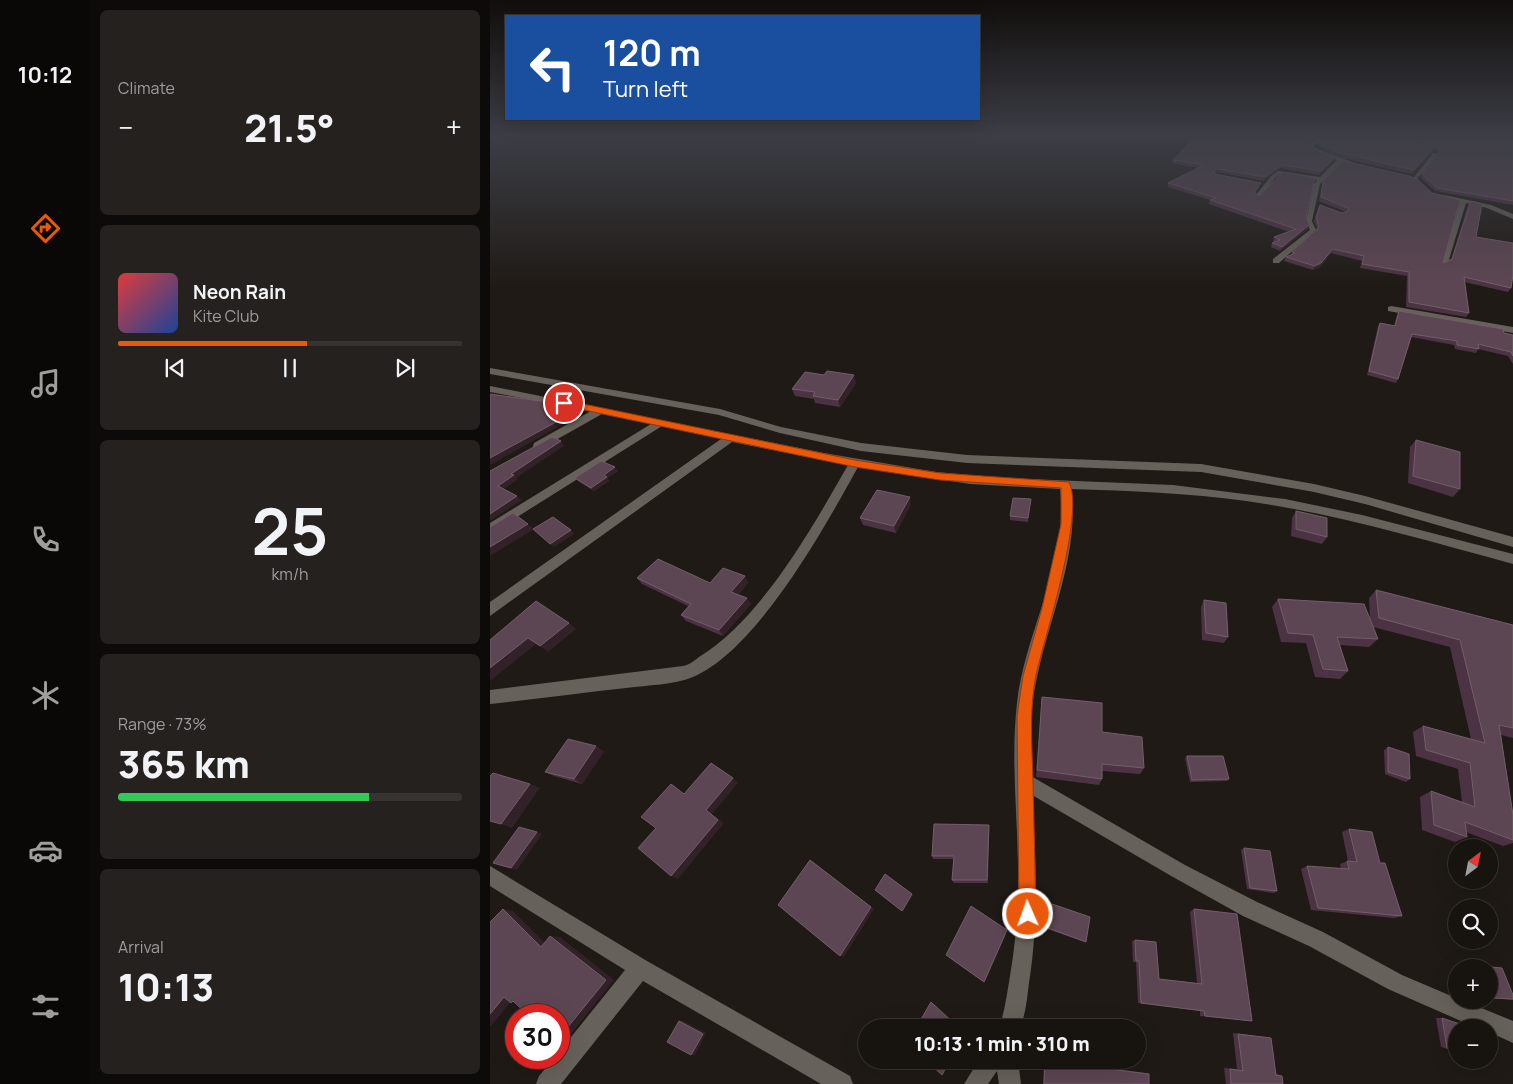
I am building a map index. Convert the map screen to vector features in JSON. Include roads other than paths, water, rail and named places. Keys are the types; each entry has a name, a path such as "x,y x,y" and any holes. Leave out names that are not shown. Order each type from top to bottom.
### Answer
{"street":[{"path":"1258,196 1266,187"},
{"path":"1276,261 1285,256 1312,233 1313,230 1309,221 1316,205 1317,187"},
{"path":"1439,196 1488,206 1513,217"},
{"path":"1444,263 1464,200"},
{"path":"1391,309 1513,330"},
{"path":"490,370 720,412 780,430 861,447 967,458 1201,468 1314,488 1365,500 1513,542"},
{"path":"490,389 855,463 940,476 1065,485 1210,492 1304,506 1346,514 1513,559"},
{"path":"524,453 601,410"},
{"path":"490,529 660,423"},
{"path":"490,610 731,437"},
{"path":"490,697 666,676 691,671 733,640 750,620 798,556 855,463"},
{"path":"1013,1019 1028,914 1024,716 1030,676 1048,608 1066,524 1067,493 1065,485"},
{"path":"1024,781 1180,871 1250,908 1316,939 1395,982 1513,1032"},
{"path":"490,875 640,968 837,1083"},
{"path":"547,1084 640,968"},
{"path":"975,1084 986,1069"},
{"path":"1008,1069 1010,1084"}]}
